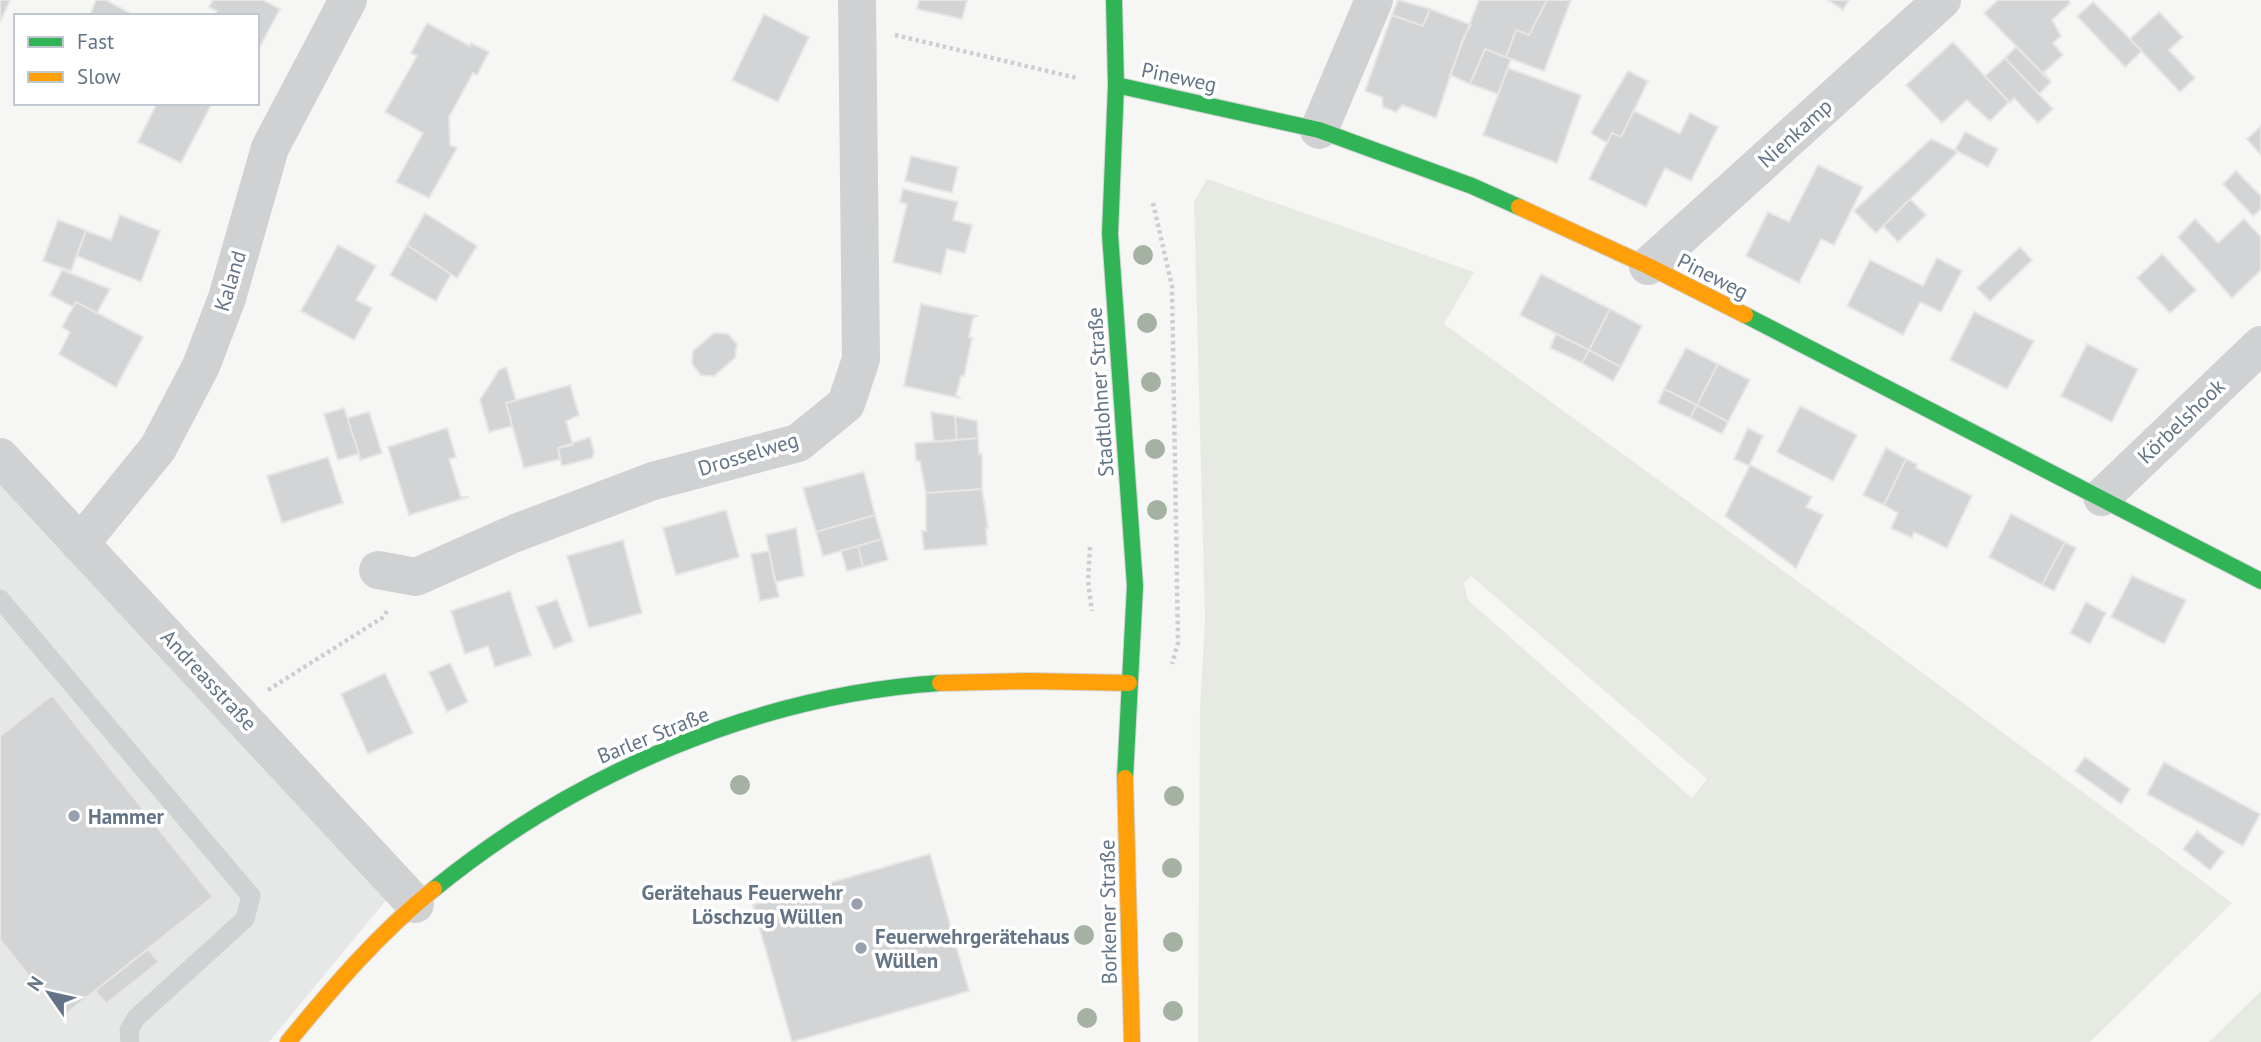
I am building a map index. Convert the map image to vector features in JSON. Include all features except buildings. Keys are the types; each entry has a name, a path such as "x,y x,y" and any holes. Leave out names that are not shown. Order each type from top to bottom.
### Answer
{"street":[{"name":"Kaland","path":"80,544 158,447 201,366 227,298 270,148 348,0"},
{"name":"Stadtlohner Straße","path":"1114,0 1115,85 1110,234 1135,586 1126,782"},
{"path":"1319,130 1374,0"},
{"name":"Nienkamp","path":"1648,266 1942,0"},
{"name":"Drosselweg","path":"415,577 513,534 653,481 798,443 846,404 861,359 857,13"},
{"name":"Pineweg","path":"1115,85 1319,130 1472,186 1648,266 2261,581"},
{"name":"Körbelshook","path":"2102,497 2261,345"},
{"name":"Andreasstraße","path":"0,457 237,709 415,904"},
{"path":"378,570 415,577"},
{"name":"Barler Straße","path":"288,1042 323,997 415,904 465,861 579,789 652,755 794,707 866,691 986,682 1129,683"},
{"name":"Borkener Straße","path":"1126,782 1132,1042"}],"lane":[{"path":"0,599 251,896 245,919 136,1018 129,1030 130,1042"}],"path":[{"path":"857,13 1115,85"},
{"path":"237,709 382,618 415,577"}],"shaded area":[{"path":"1207,179 1474,272 1444,324 1873,636 2232,903 2090,1042 1198,1042 1200,709 1205,621 1194,202","holes":["1471,576 1707,779 1692,798 1468,600 1464,583"]},
{"path":"0,481 388,898 269,1042 0,1042"},
{"path":"2261,991 2261,1042 2209,1042"}],"traffic: fast":[{"path":"1114,0 1116,85 1110,234 1135,586 1125,778"},
{"path":"1116,85 1319,130 1472,186 1519,207"},
{"path":"1745,315 2261,581"},
{"path":"434,889 547,810 608,776 671,747 737,723 804,704 872,691 940,683"}],"traffic: slow":[{"path":"1519,207 1648,266 1745,315"},
{"path":"940,683 1129,683"},
{"path":"1125,778 1132,1042"},
{"path":"288,1042 375,943 434,889"}],"place":[{"name":"Hammer","path":"74,816"},
{"name":"Gerätehaus Feuerwehr Löschzug Wüllen","path":"857,904"},
{"name":"Feuerwehrgerätehaus Wüllen","path":"861,948"}]}
